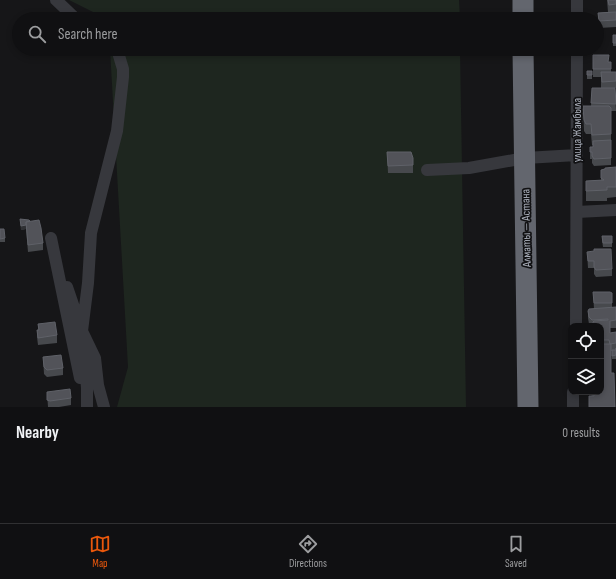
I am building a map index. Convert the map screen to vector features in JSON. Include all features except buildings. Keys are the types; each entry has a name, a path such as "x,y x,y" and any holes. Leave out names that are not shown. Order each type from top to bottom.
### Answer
{"highway":[{"path":"523,0 523,12"},
{"name":"Алматы — Астана","path":"523,56 528,407"}],"street":[{"path":"56,0 69,12"},
{"path":"577,0 577,12"},
{"path":"86,407 87,388 82,331 88,283 91,233 117,131 123,77 123,69 119,56"},
{"name":"улица Жамбыла","path":"576,323 577,56"},
{"path":"427,170 469,168 524,158 577,155"},
{"path":"577,212 616,210"},
{"path":"51,238 86,407"},
{"path":"58,273 68,288 82,331 95,358 98,385 104,407"},
{"path":"573,395 573,407"}],"shaded area":[{"path":"69,0 459,0 460,12 93,12"},
{"path":"110,56 460,56 466,407 117,407 128,367"}]}
